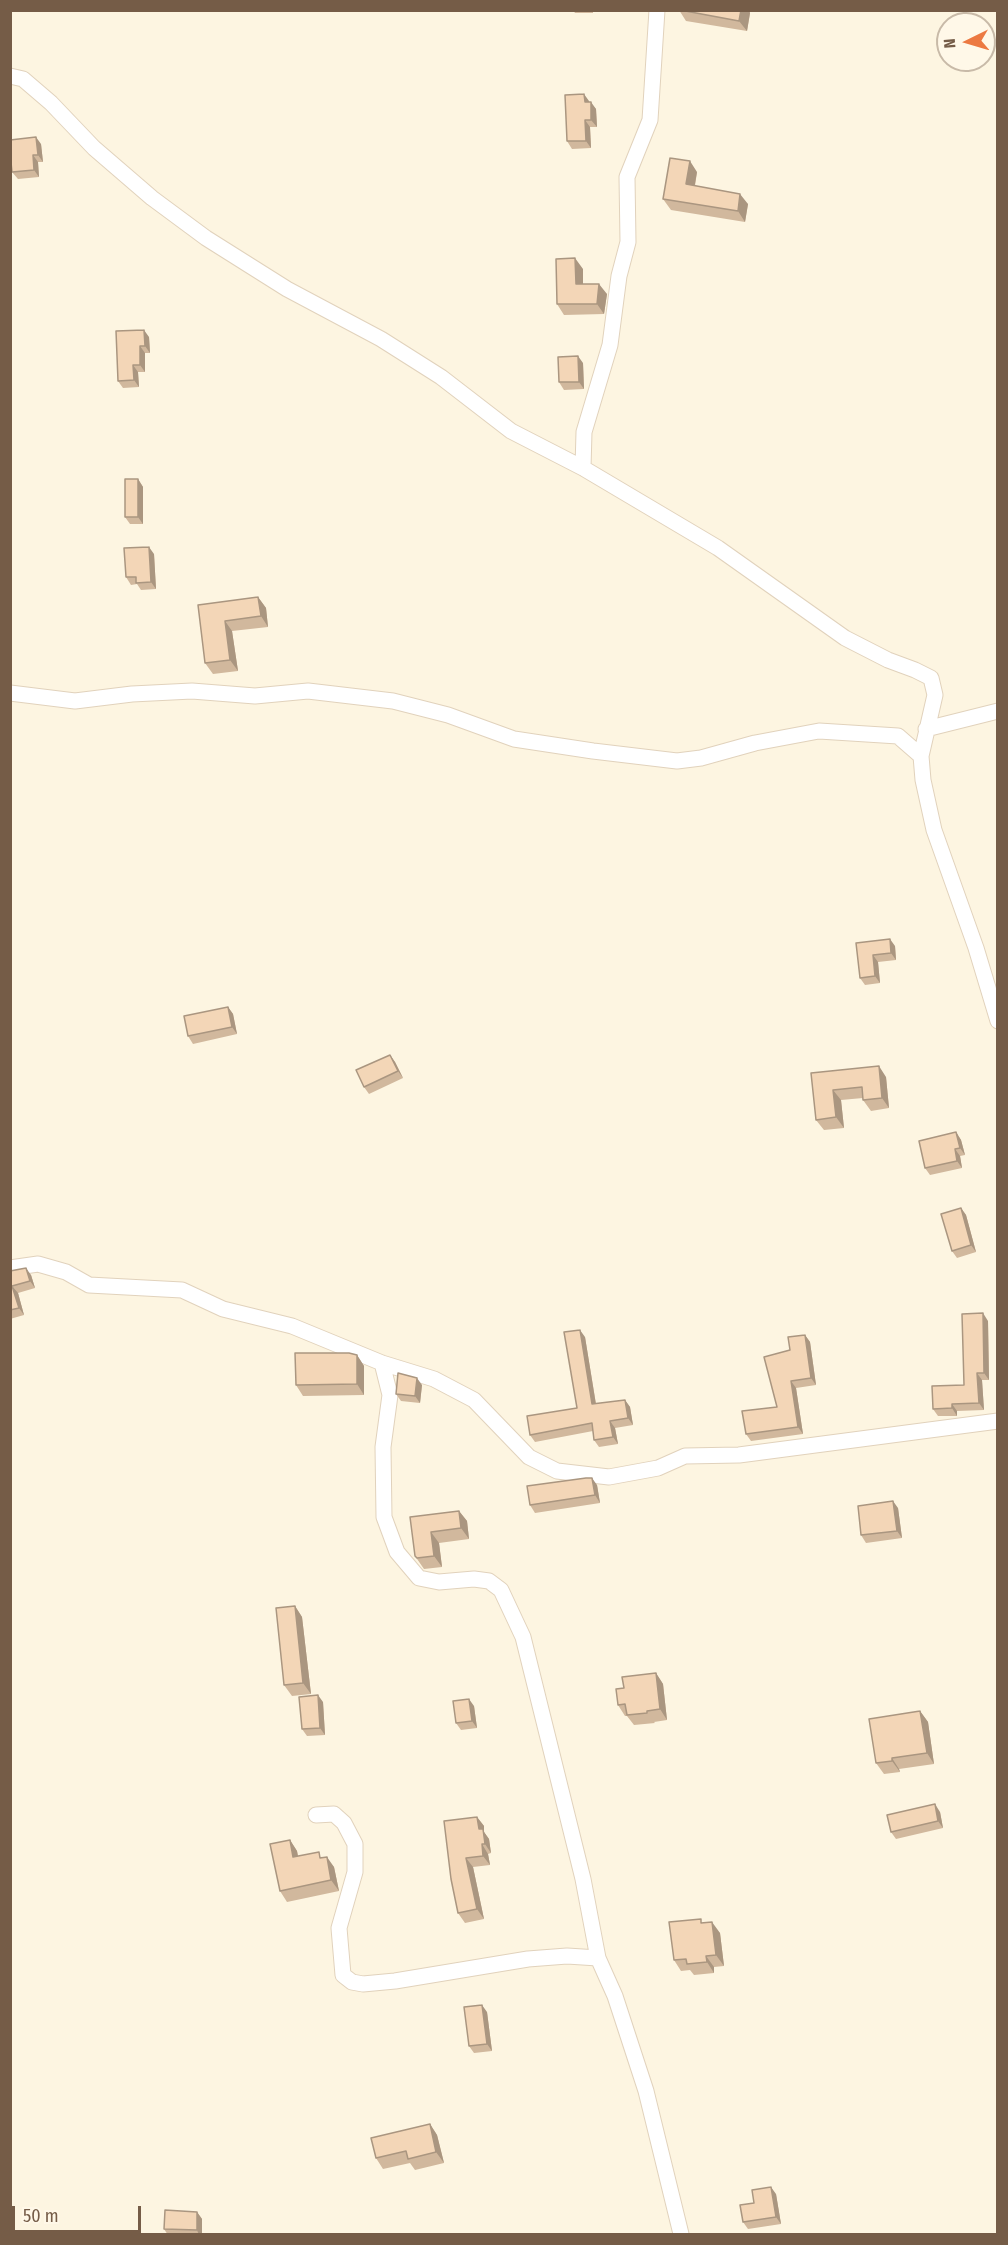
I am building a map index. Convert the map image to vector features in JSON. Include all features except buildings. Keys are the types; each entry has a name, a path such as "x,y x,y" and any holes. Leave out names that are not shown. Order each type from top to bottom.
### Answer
{"street":[{"path":"583,468 584,432 610,345 619,276 628,242 627,177 650,120 657,10"},
{"path":"10,76 23,79 51,103 94,148 152,198 206,238 287,289 401,352 441,377 511,431 583,468 718,548 845,638 888,660 931,678 935,695 921,756 923,780 934,830 976,948 998,1021"},
{"path":"10,693 75,701 132,694 192,691 255,696 308,691 393,701 448,715 514,739 677,761 701,758 755,742 819,731 898,736 921,756"},
{"path":"926,729 998,711"},
{"path":"10,1268 38,1264 66,1272 89,1285 182,1290 223,1309 291,1326 382,1363 434,1379 474,1400 529,1457 557,1471 609,1477 658,1468 685,1456 740,1455 998,1421"},
{"path":"382,1363 390,1395 383,1447 384,1517 397,1552 419,1578 439,1581 474,1579 489,1581 501,1590 523,1637 583,1879 598,1958 615,1996 646,2091 681,2235"},
{"path":"316,1815 334,1814 344,1823 356,1844 355,1872 339,1928 343,1975 352,1982 363,1984 395,1981 528,1959 567,1956 598,1958"}]}
